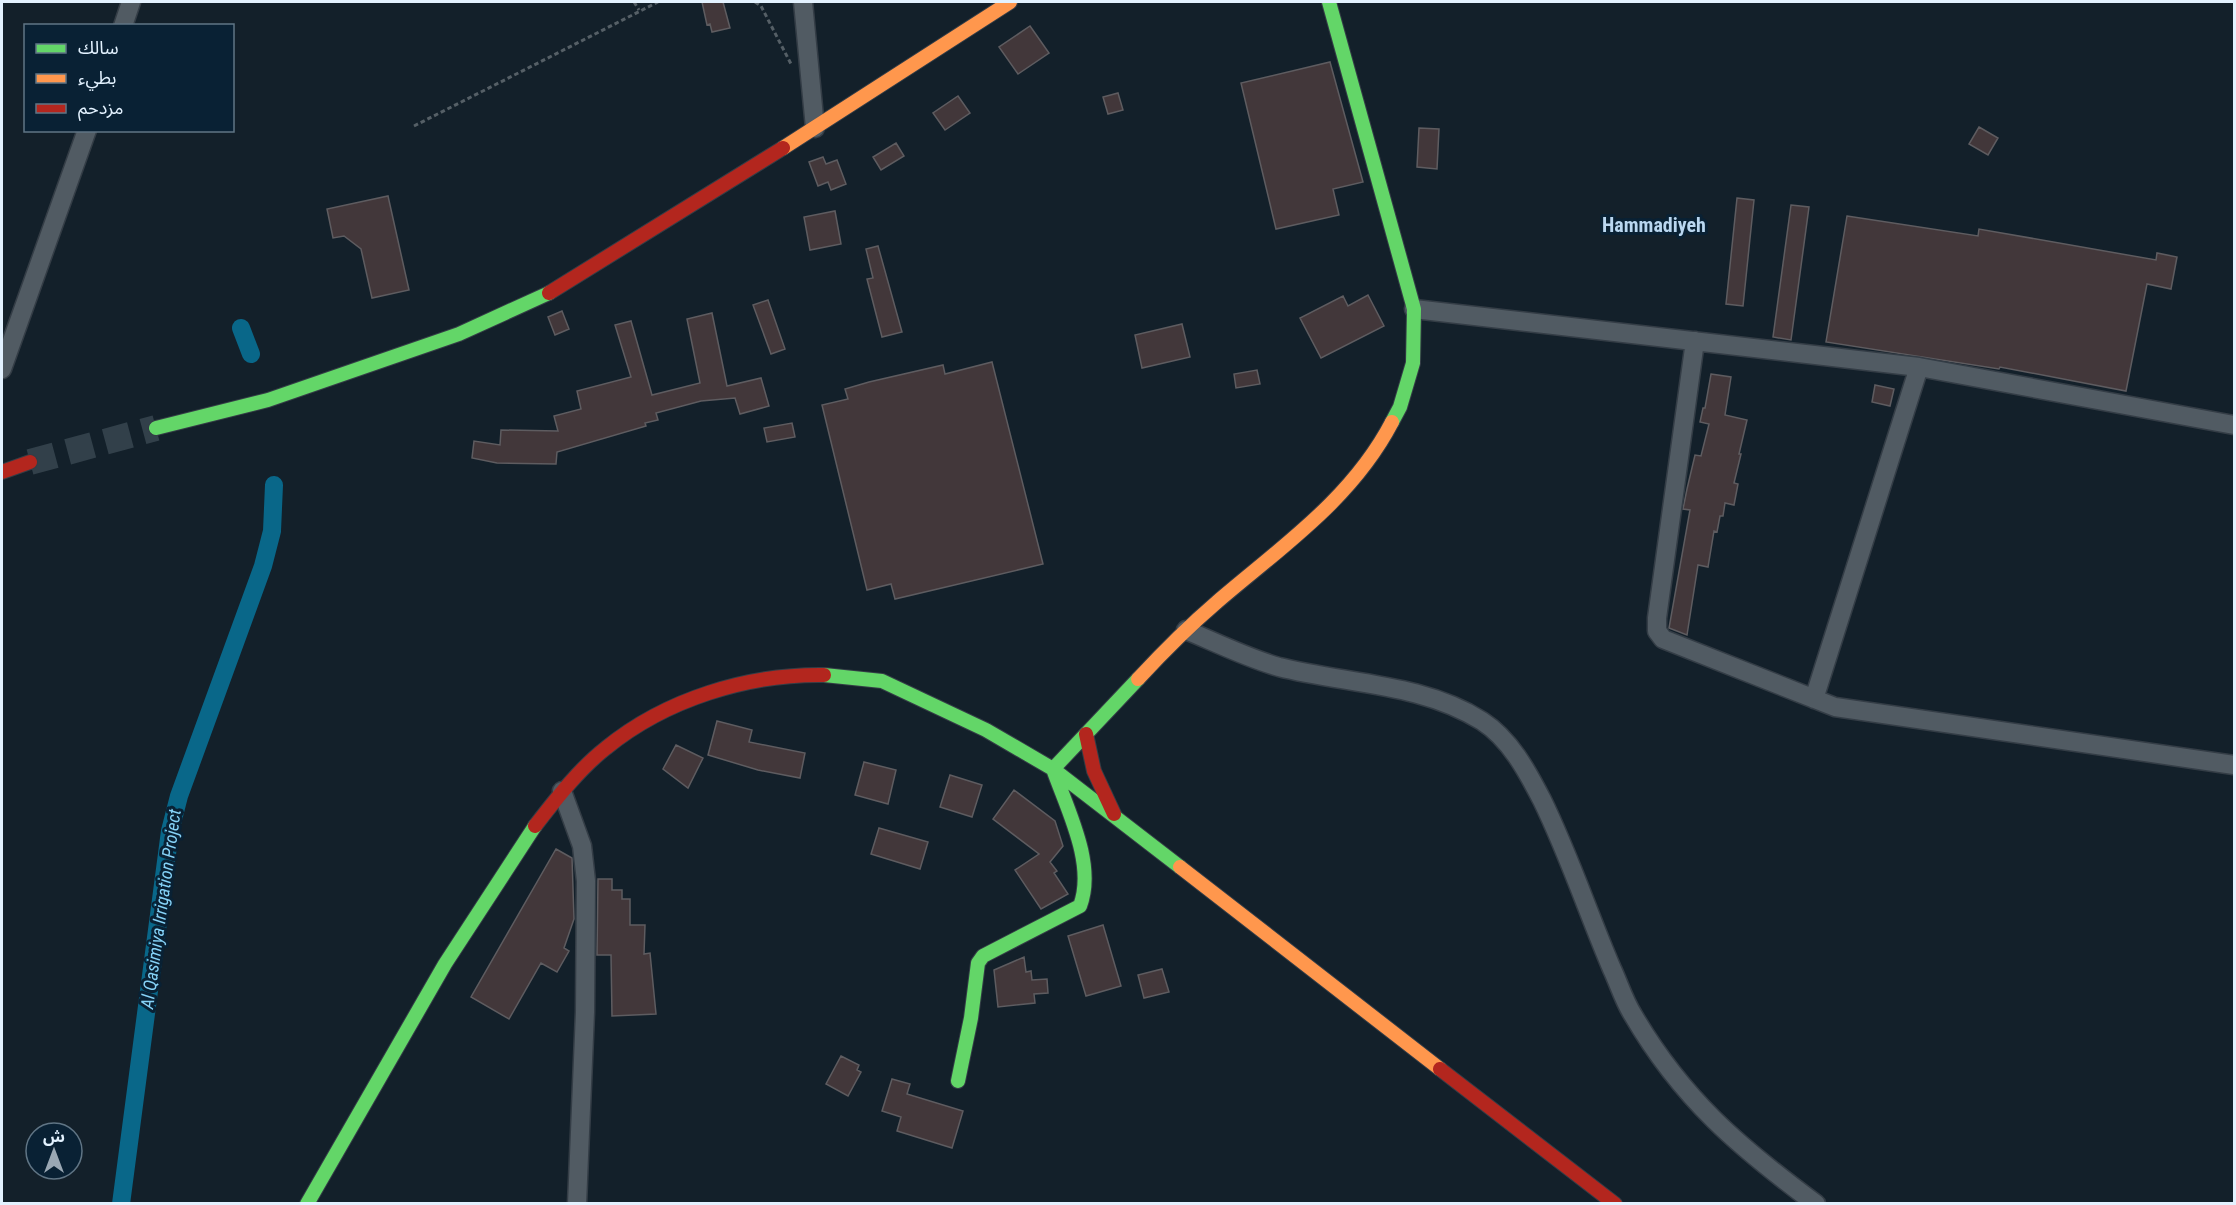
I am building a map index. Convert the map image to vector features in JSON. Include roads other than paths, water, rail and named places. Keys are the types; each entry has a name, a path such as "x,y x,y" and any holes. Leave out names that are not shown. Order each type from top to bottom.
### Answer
{"main road":[{"path":"156,428 268,400 459,334 537,300 815,128 1010,2"},
{"path":"1053,769 1186,630 1335,500 1365,467 1387,436 1403,402 1414,362 1414,309 1329,2"},
{"path":"2,472 30,462"},
{"path":"307,1203 464,934 504,870 562,791 606,748 637,726 677,706 723,689 776,677 831,673 879,681 909,693 985,728 1053,769 1615,1203"},
{"path":"1086,734 1094,771 1117,820"},
{"path":"958,1081 971,1018 978,963 983,956 1080,906 1085,898 1086,887 1075,837 1053,769"}],"street":[{"path":"124,24 131,2"},
{"path":"803,2 815,128"},
{"path":"2,369 86,132"},
{"path":"1414,309 1919,367 2235,425"},
{"path":"1695,341 1657,631 1663,639 1835,707 2235,765"},
{"path":"1814,699 1919,367"},
{"path":"1186,630 1248,657 1280,667 1397,689 1445,703 1482,721 1506,741 1531,779 1564,844 1596,933 1632,1014 1658,1053 1703,1112 1758,1161 1816,1203"},
{"path":"562,791 582,846 586,881 585,1012 577,1203"}],"waterway":[{"name":"Al Qasimiya Irrigation Project","path":"241,328 251,354"},
{"name":"Al Qasimiya Irrigation Project","path":"121,1204 170,831 179,796 263,566 272,531 274,485"}],"tunnel":[{"path":"30,462 156,428"}],"district":[{"name":"Hammadiyeh","path":"1654,225"}]}
